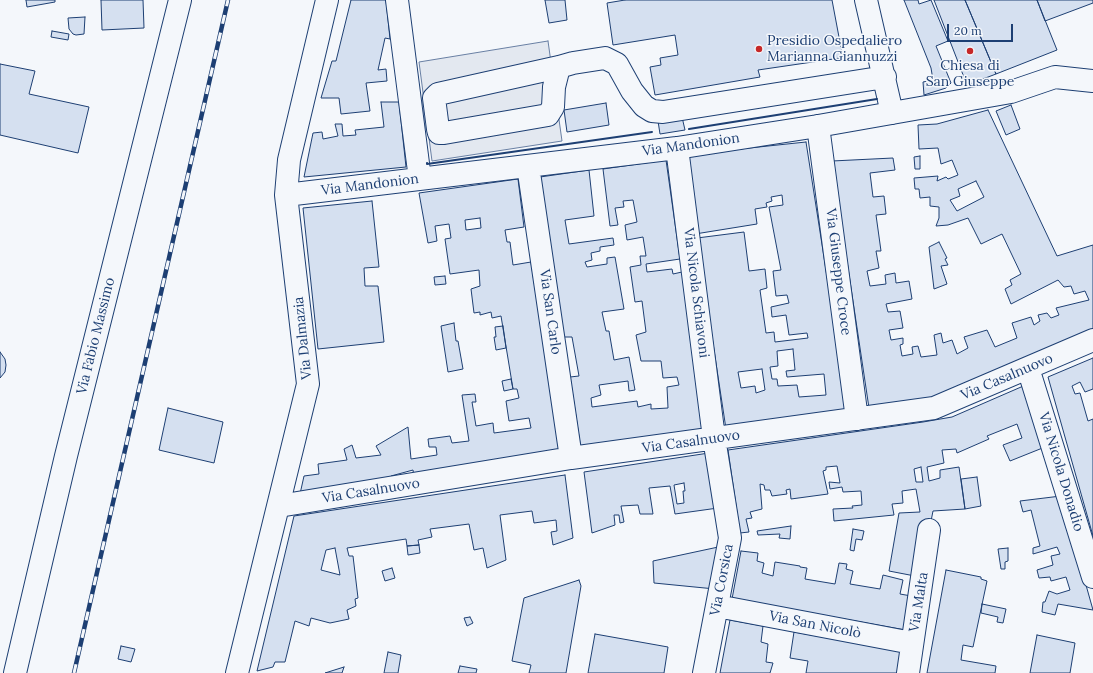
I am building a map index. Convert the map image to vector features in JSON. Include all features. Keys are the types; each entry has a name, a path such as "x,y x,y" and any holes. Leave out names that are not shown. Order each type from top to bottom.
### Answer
{"street":[{"name":"Via Fabio Massimo","path":"15,673 66,456 180,0"},
{"name":"Via Dalmazia","path":"238,673 308,384 286,195 289,160 327,0"},
{"path":"397,0 420,179"},
{"path":"866,0 885,77 892,113"},
{"path":"559,68 554,87 554,108 548,115 439,133 434,98 438,94 559,68 573,63 605,58 617,64 632,92 644,106 652,111 663,112 885,77"},
{"name":"Via Mandonion","path":"286,195 677,148 818,126 1011,92 1054,77 1093,81"},
{"name":"Via Giuseppe Croce","path":"818,126 857,419"},
{"name":"Via Nicola Schiavoni","path":"677,148 714,438"},
{"name":"Via San Carlo","path":"528,166 571,458"},
{"name":"Via Casalnuovo","path":"279,506 571,458 934,408 1093,340"},
{"name":"Via Nicola Donadio","path":"1028,368 1093,577"},
{"name":"Via Corsica","path":"704,673 730,538 714,438"},
{"name":"Via Malta","path":"908,673 929,530"},
{"name":"Via San Nicolò","path":"717,606 912,644"}],"shaded area":[{"path":"548,41 562,141 432,161 419,62"}],"building":[{"path":"26,0 55,0 55,2 27,7"},
{"path":"101,0 143,0 144,28 102,30"},
{"path":"351,0 386,0 390,39 385,38 378,70 386,69 387,81 366,83 370,111 341,114 339,98 321,98 332,61 336,61"},
{"path":"545,0 565,0 567,20 549,23"},
{"name":"Presidio Ospedaliero Marianna Giannuzzi","path":"625,0 832,0 842,53 840,58 758,70 760,77 655,95 650,67 661,65 660,58 678,55 675,35 613,45 607,3"},
{"name":"Presidio Ospedaliero Marianna Giannuzzi","path":"904,0 918,0 919,4 931,0 948,41 936,46 951,83 946,88 924,95 923,82 933,80 931,68"},
{"name":"Chiesa di San Giuseppe","path":"934,0 965,0 996,74 967,85"},
{"path":"965,0 1037,0 1057,50 996,74"},
{"path":"1037,0 1093,0 1093,3 1045,21"},
{"path":"85,17 84,34 73,34 69,29 68,18"},
{"path":"52,31 69,34 68,40 51,37"},
{"path":"0,64 35,71 29,94 89,107 78,153 0,135"},
{"path":"381,102 399,102 406,167 304,177 313,133 322,132 323,139 338,136 335,124 342,124 343,136 356,135 355,130 384,127"},
{"path":"606,103 609,125 567,132 564,110"},
{"path":"1011,105 1020,129 1006,135 996,111"},
{"path":"988,110 1057,256 1093,245 1093,335 951,396 869,408 832,161 893,158 895,170 870,173 873,197 884,196 886,214 876,215 881,251 876,251 879,268 867,271 870,286 886,284 885,275 895,273 896,283 909,281 912,299 886,304 888,312 900,311 903,328 889,330 891,340 903,338 903,344 900,345 902,356 913,354 912,347 918,346 921,357 937,355 934,335 941,333 943,343 952,340 957,354 968,348 964,337 987,330 995,347 1017,338 1012,323 1031,317 1034,325 1040,321 1038,315 1047,313 1051,318 1059,315 1056,308 1089,300 1085,291 1074,294 1071,286 1064,287 1058,280 1011,304 1005,289 1012,285 1010,280 1021,274 1002,234 981,244 968,218 948,225 936,226 939,218 939,207 930,206 930,197 920,198 919,189 915,189 914,178 938,176 937,181 946,177 948,179 958,175 952,160 941,164 938,148 919,149 918,125 937,124","holes":["976,181 984,197 957,211 950,200 960,196 958,189"]},
{"path":"682,117 685,130 660,134 658,121"},
{"path":"806,142 848,411 726,429 697,238 744,232 749,271 765,269 767,288 760,290 766,333 774,332 775,342 808,338 807,333 789,335 786,315 772,317 771,307 789,303 787,295 776,296 773,271 781,270 769,207 783,205 782,195 771,197 772,201 766,203 767,207 755,209 757,224 695,234 683,155","holes":["793,349 795,370 786,371 787,377 824,374 826,395 799,397 797,385 778,386 777,379 772,379 770,367 778,366 777,351","762,369 765,390 756,393 755,386 741,388 738,372"]},
{"path":"920,156 920,169 915,169 914,157"},
{"path":"666,160 680,259 646,264 647,272 672,269 673,274 682,272 707,433 581,450 570,377 579,376 572,337 564,337 540,177 589,170 594,216 565,220 569,244 613,238 614,245 600,247 600,251 591,253 592,260 585,262 587,267 607,264 607,258 615,257 624,309 602,312 606,331 609,331 614,360 629,357 635,390 629,391 628,381 599,385 601,395 591,398 592,407 637,401 638,407 651,404 651,409 668,408 667,387 679,385 677,377 663,378 661,361 641,361 636,335 646,332 642,301 635,302 630,267 641,265 640,256 646,256 643,237 627,240 625,225 637,222 633,200 623,201 624,207 615,208 618,225 610,226 603,169"},
{"path":"518,179 524,227 505,230 507,242 510,242 513,265 531,262 561,455 414,477 413,470 391,476 393,479 300,494 304,476 319,474 318,464 347,460 344,449 352,445 356,458 381,455 376,446 408,427 411,459 437,455 436,447 429,447 428,439 450,436 452,443 469,441 462,395 475,394 476,402 472,402 476,426 493,423 494,433 531,428 529,418 509,421 506,401 519,398 517,389 513,389 501,316 492,318 491,312 480,315 480,312 474,313 471,289 480,286 479,270 450,274 445,239 451,238 449,224 435,226 437,241 428,243 419,193","holes":["480,218 481,228 466,230 465,220"]},
{"path":"372,201 379,267 364,268 365,286 378,286 384,342 318,349 303,208"},
{"path":"939,242 947,258 945,259 948,265 941,266 947,284 934,289 929,247"},
{"path":"445,276 446,284 435,285 434,277"},
{"path":"454,323 456,341 458,341 463,369 448,372 441,326"},
{"path":"503,326 506,348 496,350 494,337 496,337 495,327"},
{"path":"0,352 5,359 6,365 5,372 0,378"},
{"path":"1093,358 1093,389 1085,392 1080,382 1072,386 1075,394 1080,393 1088,421 1093,419 1093,536 1048,377"},
{"path":"511,379 513,389 504,391 502,381"},
{"path":"1028,384 1045,447 1010,461 1003,445 1022,438 1017,424 987,436 989,439 957,453 956,449 942,450 944,463 927,467 929,481 940,478 940,470 959,467 965,509 933,511 920,577 889,571 899,513 920,512 916,489 902,491 903,503 892,504 894,515 834,521 833,509 853,508 852,506 862,505 861,491 843,492 842,487 830,489 829,482 840,483 837,466 826,467 826,470 823,471 828,494 791,499 790,489 786,490 787,494 772,496 770,490 765,490 764,485 760,484 762,509 750,512 752,518 746,519 749,532 740,533 728,450 952,417","holes":["921,467 923,482 916,482 914,469"]},
{"path":"168,408 223,422 214,463 159,450"},
{"path":"709,453 718,508 675,514 670,486 649,488 653,514 640,514 638,505 621,506 624,522 620,523 619,515 614,515 615,525 592,533 584,472","holes":["684,483 685,491 683,491 684,503 677,504 674,485"]},
{"path":"565,475 573,538 553,545 551,532 557,531 556,520 534,523 532,511 500,515 506,560 487,568 483,548 474,550 469,524 430,529 432,537 418,540 419,545 407,546 406,539 347,548 349,556 353,556 358,598 355,599 356,606 347,610 349,619 330,623 311,618 309,626 295,621 285,662 275,662 273,667 257,671 294,516","holes":["335,548 340,575 321,570 326,550"]},
{"path":"977,477 981,506 965,509 961,479"},
{"path":"1061,496 1093,610 1058,604 1055,615 1042,612 1043,602 1045,602 1049,591 1057,594 1070,590 1066,577 1051,581 1050,577 1039,578 1037,570 1053,565 1051,556 1060,554 1057,547 1033,554 1033,548 1040,546 1031,510 1023,512 1020,501"},
{"path":"791,526 790,539 779,538 780,534 758,535 757,531"},
{"path":"853,529 864,531 862,540 856,539 854,551 850,550"},
{"path":"419,545 420,553 408,555 407,546"},
{"path":"723,546 715,589 654,583 653,561"},
{"path":"1008,548 1008,561 1005,562 1005,569 1001,569 998,549"},
{"path":"741,551 758,553 757,561 764,563 762,573 773,576 775,562 807,568 805,579 835,584 839,563 847,564 846,569 853,571 850,584 880,589 883,575 903,580 900,594 917,597 911,631 732,599"},
{"path":"392,568 395,578 385,581 382,571"},
{"path":"946,570 981,577 981,579 987,581 973,647 963,645 961,660 996,666 995,673 927,673"},
{"path":"579,580 581,586 566,673 529,673 531,665 512,661 524,598"},
{"path":"982,604 1006,609 1003,623 997,622 998,617 981,613"},
{"path":"470,617 473,623 467,626 464,618"},
{"path":"730,620 763,626 761,642 768,644 766,662 773,663 770,673 720,673"},
{"path":"794,632 909,652 905,673 806,673 808,661 790,658"},
{"path":"595,634 668,647 664,673 588,673"},
{"path":"1037,635 1075,643 1070,673 1030,673"},
{"path":"121,646 135,649 131,662 118,659"},
{"path":"388,652 401,655 398,673 384,673"},
{"path":"460,666 477,669 476,673 458,673"},
{"path":"344,667 342,673 325,673"}],"railway":[{"path":"74,673 228,0"}],"wall":[{"path":"689,129 877,99"},
{"path":"427,163 652,132"}],"place":[{"name":"Presidio Ospedaliero Marianna Giannuzzi","path":"759,49"},
{"name":"Chiesa di San Giuseppe","path":"970,51"}]}
